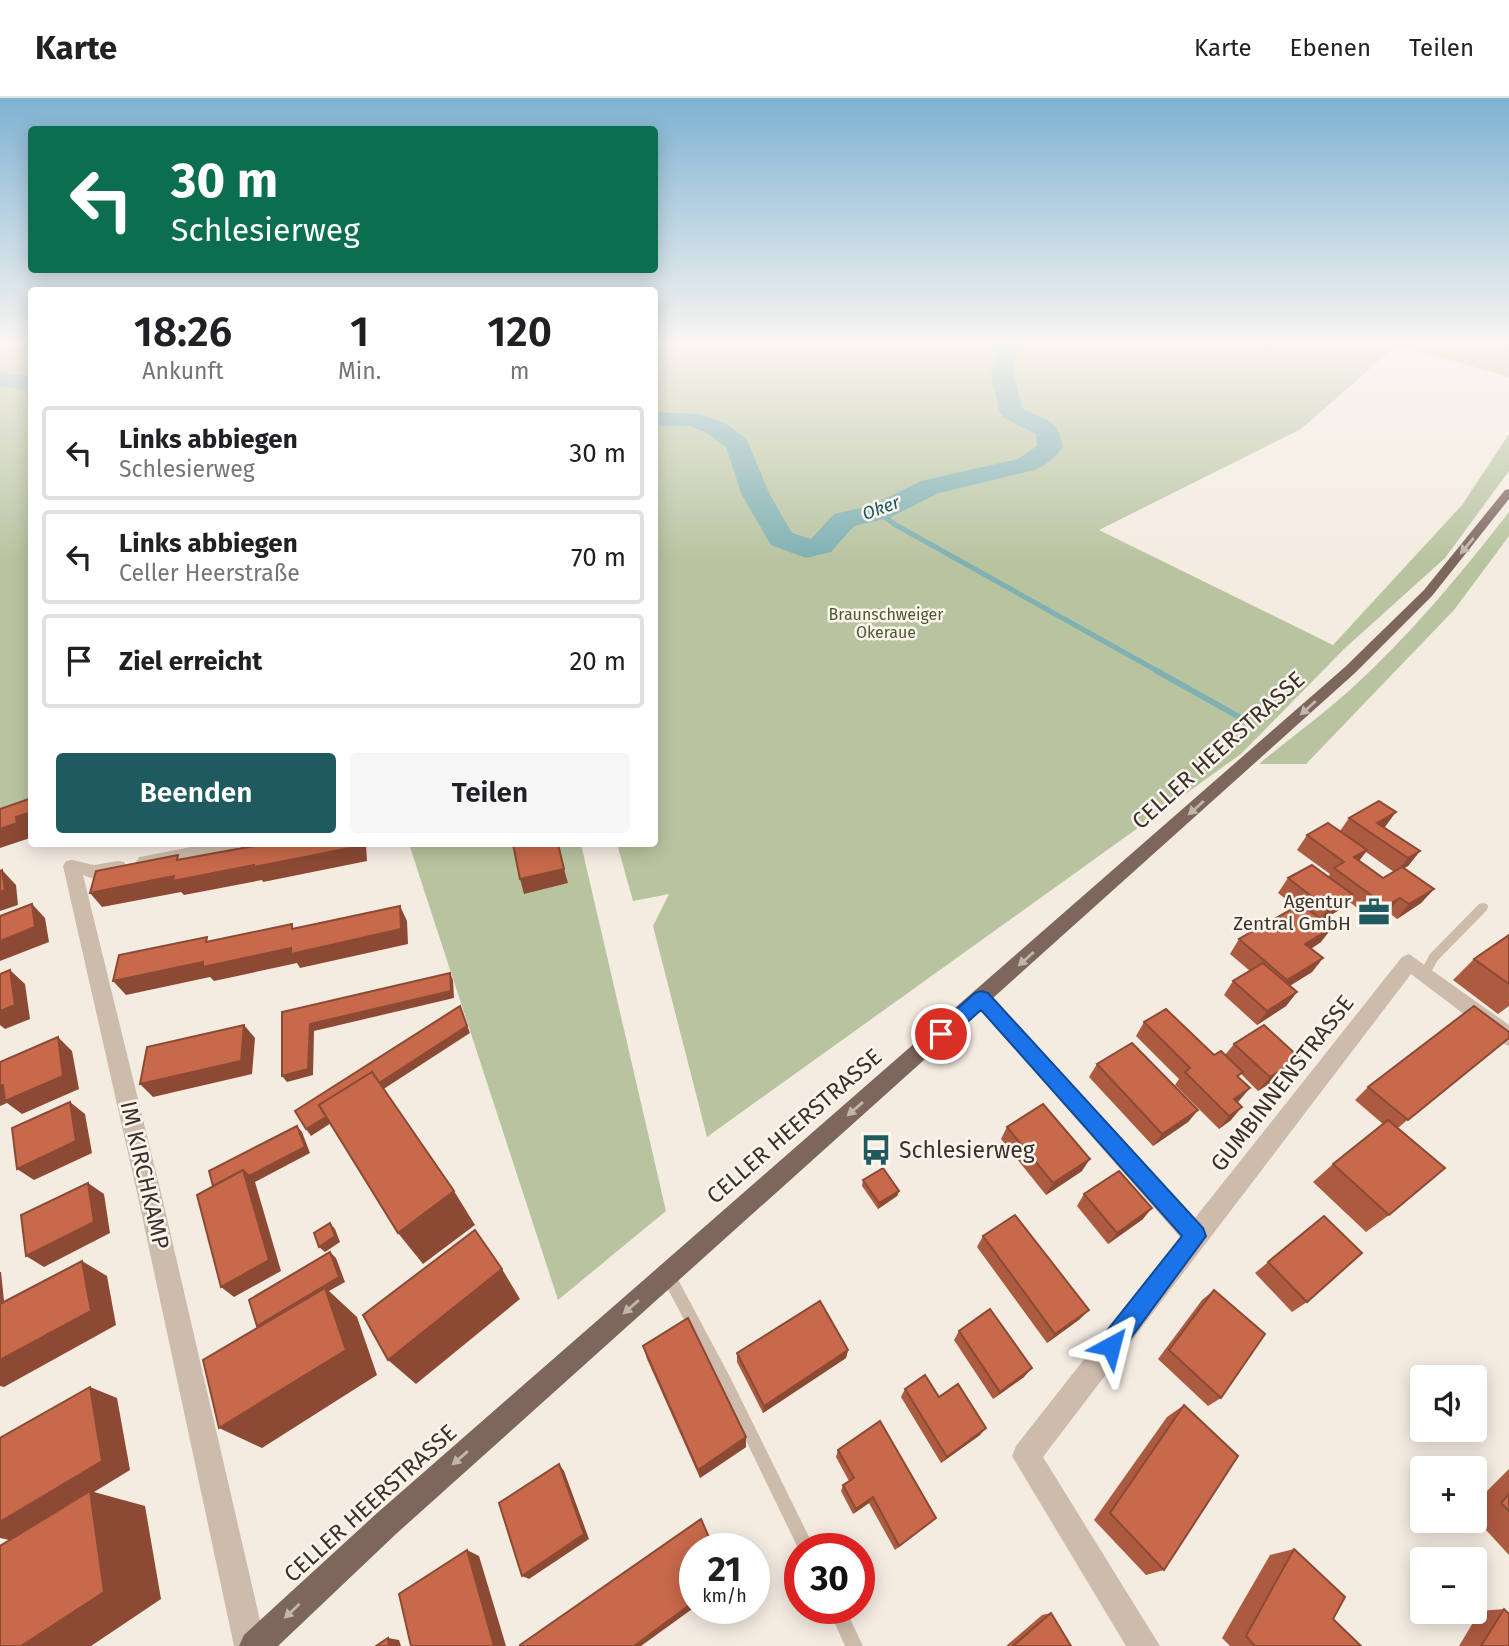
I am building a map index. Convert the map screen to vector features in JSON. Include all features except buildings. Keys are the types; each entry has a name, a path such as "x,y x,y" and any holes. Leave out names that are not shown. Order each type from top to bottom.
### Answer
{"main road":[{"name":"CELLER HEERSTRASSE","path":"253,1646 386,1524 981,999 1391,630 1428,593 1509,492"}],"street":[{"name":"IM KIRCHKAMP","path":"219,847 94,872 72,866 253,1646"},
{"path":"1417,968 1509,1037"},
{"name":"GUMBINNENSTRASSE","path":"1196,1236 1417,968"},
{"path":"981,999 1196,1236 1026,1456 1144,1646"}],"lane":[{"path":"1417,968 1434,957 1483,907"},
{"path":"668,1274 799,1533"},
{"path":"844,1624 854,1646"}],"green space":[{"path":"0,416 28,416 28,806 0,811"},
{"name":"Braunschweiger Okeraue","path":"658,416 1316,416 1301,429 1099,530 1333,645 1462,505 1509,434 1509,471 1445,558 1344,649 1241,754 707,1137 653,926 669,894 633,901 618,847 658,847"},
{"path":"1509,512 1509,536 1454,610 1306,764 1259,764 1340,699 1394,647 1453,581"},
{"path":"410,847 582,847 666,1211 558,1300"}],"waterway":[{"name":"Oker","path":"658,419 691,419 714,427 737,443 756,495 781,539 806,549 821,546 844,520 879,512 930,487 1026,465 1040,458 1050,447 1048,430 1019,416"},
{"path":"879,512 894,524 1161,673"},
{"path":"1157,671 1241,718"}],"place":[{"name":"Agentur Zentral GmbH","path":"1374,912"},
{"name":"Schlesierweg","path":"876,1150"}],"route":[{"path":"941,1034 981,999 1196,1236 1111,1346"}]}
